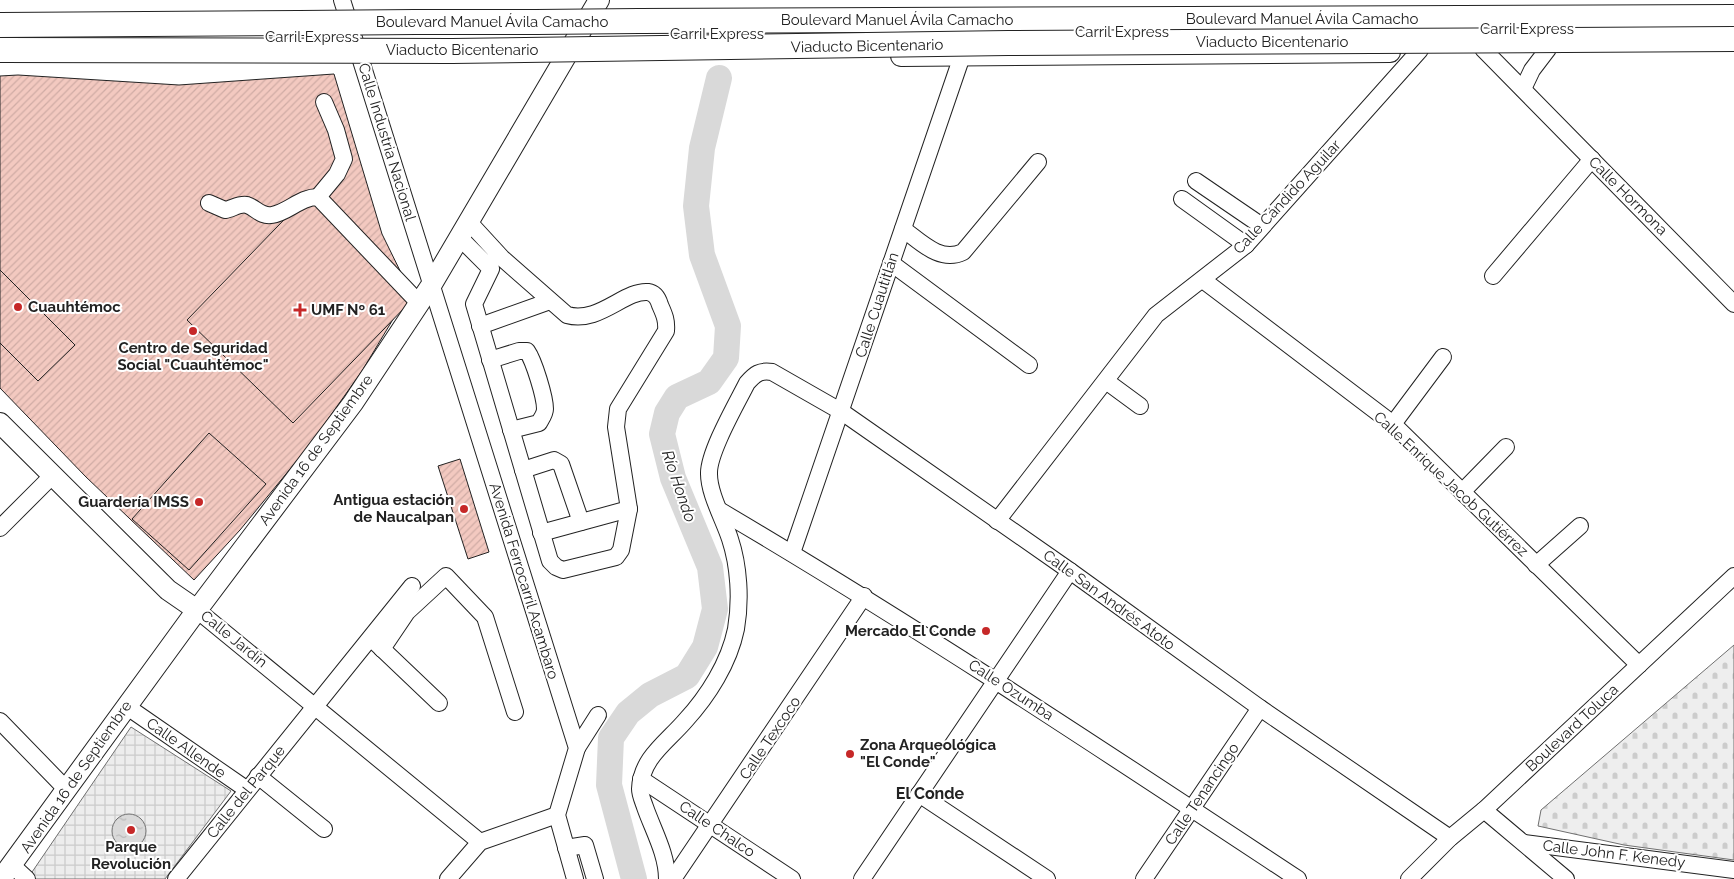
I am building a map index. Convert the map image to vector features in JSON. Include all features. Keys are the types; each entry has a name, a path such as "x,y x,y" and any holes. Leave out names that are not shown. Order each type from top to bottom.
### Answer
{"highway":[{"name":"Boulevard Manuel Ávila Camacho","path":"0,25 1734,17"},
{"path":"1444,19 1538,49"},
{"path":"757,57 855,20"},
{"name":"Carril Express","path":"0,38 1734,28"},
{"name":"Viaducto Bicentenario","path":"0,50 452,51 1008,43 1734,40"}],"main road":[{"name":"Avenida 16 de Septiembre","path":"14,875 66,789 197,610 353,403 432,284 599,0"},
{"path":"633,57 1340,54 1483,49 1734,49"},
{"path":"413,59 536,58"},
{"path":"0,59 312,59"},
{"name":"Calle Jardín","path":"0,424 168,590 197,610"}],"street":[{"name":"Calle Industria Nacional","path":"342,0 432,284"},
{"name":"Calle Hormona","path":"1483,49 1734,304"},
{"path":"1523,89 1532,70 1538,49"},
{"name":"Calle Cándido Aguilar","path":"997,521 1156,315 1246,245 1420,50"},
{"name":"Calle Cuautitlán","path":"792,553 842,412 962,56"},
{"path":"209,203 225,210 241,205 248,206 260,214 272,215 301,200 318,197 337,174 344,159 336,130 324,102"},
{"path":"1494,276 1592,159"},
{"path":"903,229 943,256 963,252 1038,162"},
{"path":"1196,181 1262,226"},
{"path":"318,197 419,303"},
{"path":"1182,199 1246,245"},
{"path":"464,229 496,263 550,301 562,312 573,317 602,311 641,293 649,292 657,297 667,321 662,340 618,408 616,427 629,509 621,550 616,556 563,570 556,567 550,561 474,304 496,263"},
{"path":"891,263 1029,365"},
{"name":"Calle Enrique Jacob Gutiérrez","path":"1203,280 1393,424 1639,665"},
{"name":"Avenida Ferrocarril Acambaro","path":"432,284 577,748"},
{"path":"480,326 550,301"},
{"path":"490,360 518,351 527,352 532,358 545,408 543,417 539,424 511,430"},
{"path":"1393,424 1443,357"},
{"name":"Calle San Andrés Atoto","path":"719,510 709,474 712,457 747,383 754,374 763,370 772,372 842,412 1070,571 1260,708 1450,838"},
{"path":"1106,381 1140,406"},
{"path":"1462,492 1506,447"},
{"path":"523,470 554,460 561,464 581,522"},
{"path":"0,528 52,476"},
{"path":"541,533 629,509"},
{"path":"667,879 664,856 640,791 641,779 654,752 685,722 708,694 722,667 736,630 739,587 730,540 719,510"},
{"name":"Calle Ozumba","path":"719,510 864,596 1298,879"},
{"path":"1536,565 1580,526"},
{"path":"862,879 1070,571"},
{"path":"376,643 446,576 485,617 515,712"},
{"name":"Boulevard Toluca","path":"1409,879 1450,838 1484,810 1734,576"},
{"path":"376,643 412,586"},
{"name":"Calle Texcoco","path":"673,879 712,825 864,596"},
{"name":"Calle Jardín","path":"197,610 480,842"},
{"path":"376,643 439,703"},
{"name":"Calle del Parque","path":"183,877 246,790 316,706 376,643"},
{"name":"Calle Allende","path":"126,706 246,790"},
{"name":"Calle Tenancingo","path":"1144,879 1260,708"},
{"path":"575,879 557,815 577,748 598,715"},
{"path":"0,721 66,789"},
{"path":"258,776 324,829"},
{"name":"Calle Chalco","path":"641,779 792,879"},
{"path":"920,794 1047,879"},
{"path":"1484,810 1566,879"},
{"path":"448,879 480,842 557,815"},
{"name":"Calle John F. Kenedy","path":"1524,843 1734,870"},
{"path":"566,848 585,845 595,879"}],"green space":[{"path":"1734,645 1734,860 1624,845 1538,826 1541,810"}],"shaded area":[{"name":"Parque Revolución","path":"131,727 231,791 165,879 34,879 30,875"}],"water":[{"path":"129,814 141,819 146,831 141,843 129,848 117,843 112,831 117,819"}],"building":[{"name":"Centro de Seguridad Social \"Cuauhtémoc\"","path":"334,74 382,234 410,291 362,371 309,446 240,530 194,580 86,477 0,388 0,76 18,75 179,85"},
{"name":"UMF Nº 61","path":"307,196 413,299 293,423 187,320"},
{"name":"Cuauhtémoc","path":"0,270 75,345 38,381 0,343"},
{"name":"Guardería IMSS","path":"209,433 266,484 189,570 132,519"},
{"name":"Antigua estación de Naucalpan","path":"460,459 489,552 468,559 438,466"}],"waterway":[{"name":"Río Hondo","path":"634,879 609,785 611,738 628,713 650,695 687,676 705,647 715,609 710,567 673,478 662,434 667,413 677,397 709,382 726,358 728,326 702,255 696,206 702,148 719,78"}],"place":[{"name":"Cuauhtémoc","path":"18,307"},
{"name":"UMF Nº 61","path":"300,310"},
{"name":"Centro de Seguridad Social \"Cuauhtémoc\"","path":"193,331"},
{"name":"Guardería IMSS","path":"199,502"},
{"name":"Antigua estación de Naucalpan","path":"464,509"},
{"name":"Mercado El Conde","path":"986,631"},
{"name":"Zona Arqueológica \"El Conde\"","path":"850,754"},
{"name":"Parque Revolución","path":"131,830"}],"district":[{"name":"El Conde","path":"930,793"}]}
